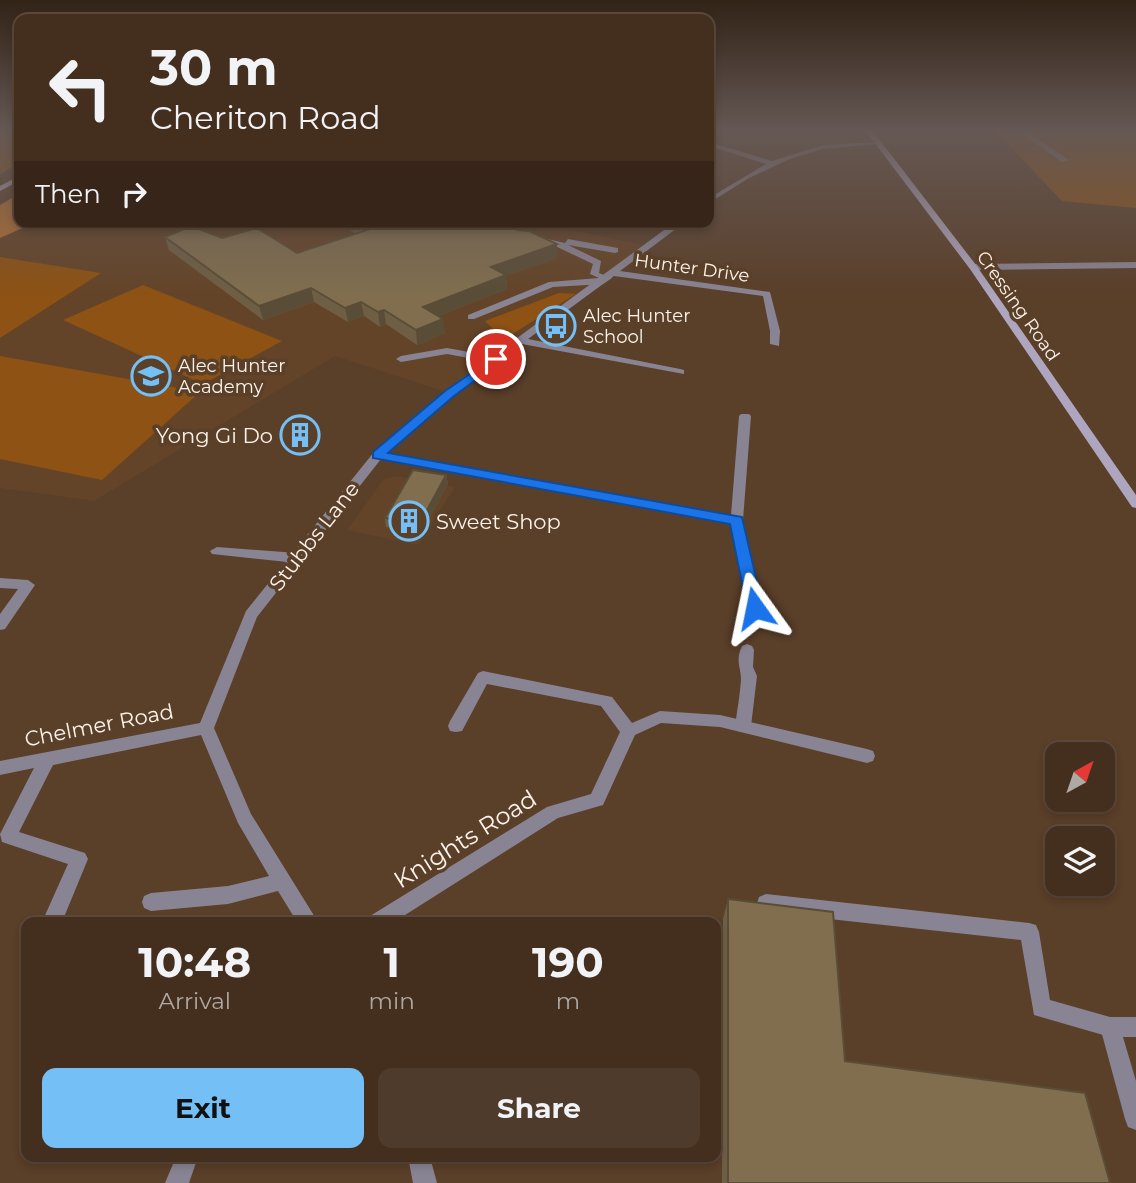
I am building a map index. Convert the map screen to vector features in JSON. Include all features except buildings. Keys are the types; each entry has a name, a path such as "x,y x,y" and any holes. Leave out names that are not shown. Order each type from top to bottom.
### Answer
{"street":[{"path":"714,197 733,185"},
{"name":"Cressing Road","path":"908,185 972,267 1136,504"},
{"path":"714,190 722,191"},
{"name":"Stubbs Lane","path":"206,728 251,615 378,455 449,393 673,228"},
{"path":"542,237 598,263 594,274 607,277"},
{"path":"522,239 542,237 615,250"},
{"path":"972,267 1136,265"},
{"name":"Hunter Drive","path":"471,317 552,284 607,277 767,295 775,344"},
{"path":"522,341 680,372"},
{"path":"401,359 447,351 496,359"},
{"path":"745,416 737,520 755,608"},
{"path":"378,455 737,520"},
{"path":"217,551 297,558"},
{"path":"0,583 28,585 0,625"},
{"path":"743,726 749,676 745,667 747,650"},
{"path":"456,726 483,677 606,701 629,731 660,717 720,721 867,756"},
{"path":"206,728 244,818 305,917"},
{"name":"Chelmer Road","path":"0,768 206,728"},
{"name":"Knights Road","path":"385,917 553,812 597,800 629,731"},
{"path":"47,759 8,836 79,859 54,917"},
{"path":"150,902 228,895 282,881"},
{"path":"766,902 1029,932 1041,1008 1110,1027 1136,1027"},
{"path":"1110,1027 1136,1119"},
{"path":"177,1183 185,1162"},
{"path":"420,1162 425,1183"}],"shaded area":[{"path":"1047,185 1136,185 1136,208 1062,201"},
{"path":"14,197 14,228 22,228 0,238 0,205"},
{"name":"Alec Hunter Academy","path":"14,224 14,228 562,228 648,246 449,393 335,356 94,501 0,488 0,231"},
{"path":"0,257 101,273 0,338"},
{"path":"143,285 282,341 203,384 63,320"},
{"path":"559,293 576,294 511,335 497,333 485,321"},
{"path":"0,356 200,392 102,480 0,459"},
{"path":"397,476 455,487 418,545 347,530 384,479"}],"place":[{"name":"Alec Hunter School","path":"556,326"},
{"name":"Alec Hunter Academy","path":"151,376"},
{"name":"Yong Gi Do","path":"300,435"},
{"name":"Sweet Shop","path":"409,521"}],"route":[{"path":"496,359 449,393 378,455 737,520 755,608"}]}
